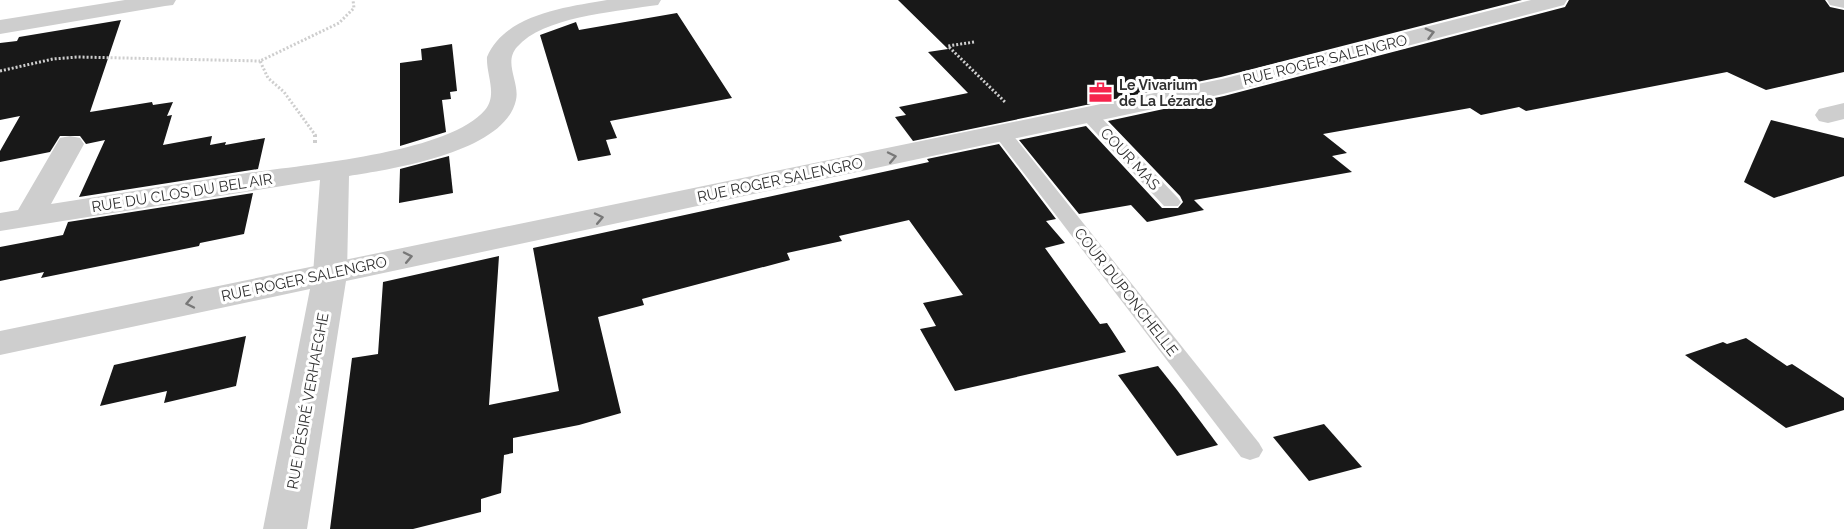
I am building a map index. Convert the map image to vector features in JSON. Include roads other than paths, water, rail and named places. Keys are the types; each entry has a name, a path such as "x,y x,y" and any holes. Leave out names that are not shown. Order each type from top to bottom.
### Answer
{"street":[{"path":"0,27 165,0"},
{"name":"RUE DU CLOS DU BEL AIR","path":"0,222 415,154 462,138 492,118 504,105 506,97 499,58 504,49 517,36 558,17 650,0"},
{"name":"RUE ROGER SALENGRO","path":"0,343 1266,76 1556,0"},
{"path":"1838,0 1844,2"},
{"path":"29,217 70,144"},
{"path":"323,170 330,274"},
{"name":"RUE DÉSIRÉ VERHAEGHE","path":"285,529 330,274"}],"lane":[{"name":"COUR MAS","path":"1089,115 1171,202"},
{"name":"COUR DUPONCHELLE","path":"1002,133 1250,450"}],"place":[{"name":"Le Vivarium de La Lézarde","path":"1101,93"}]}
